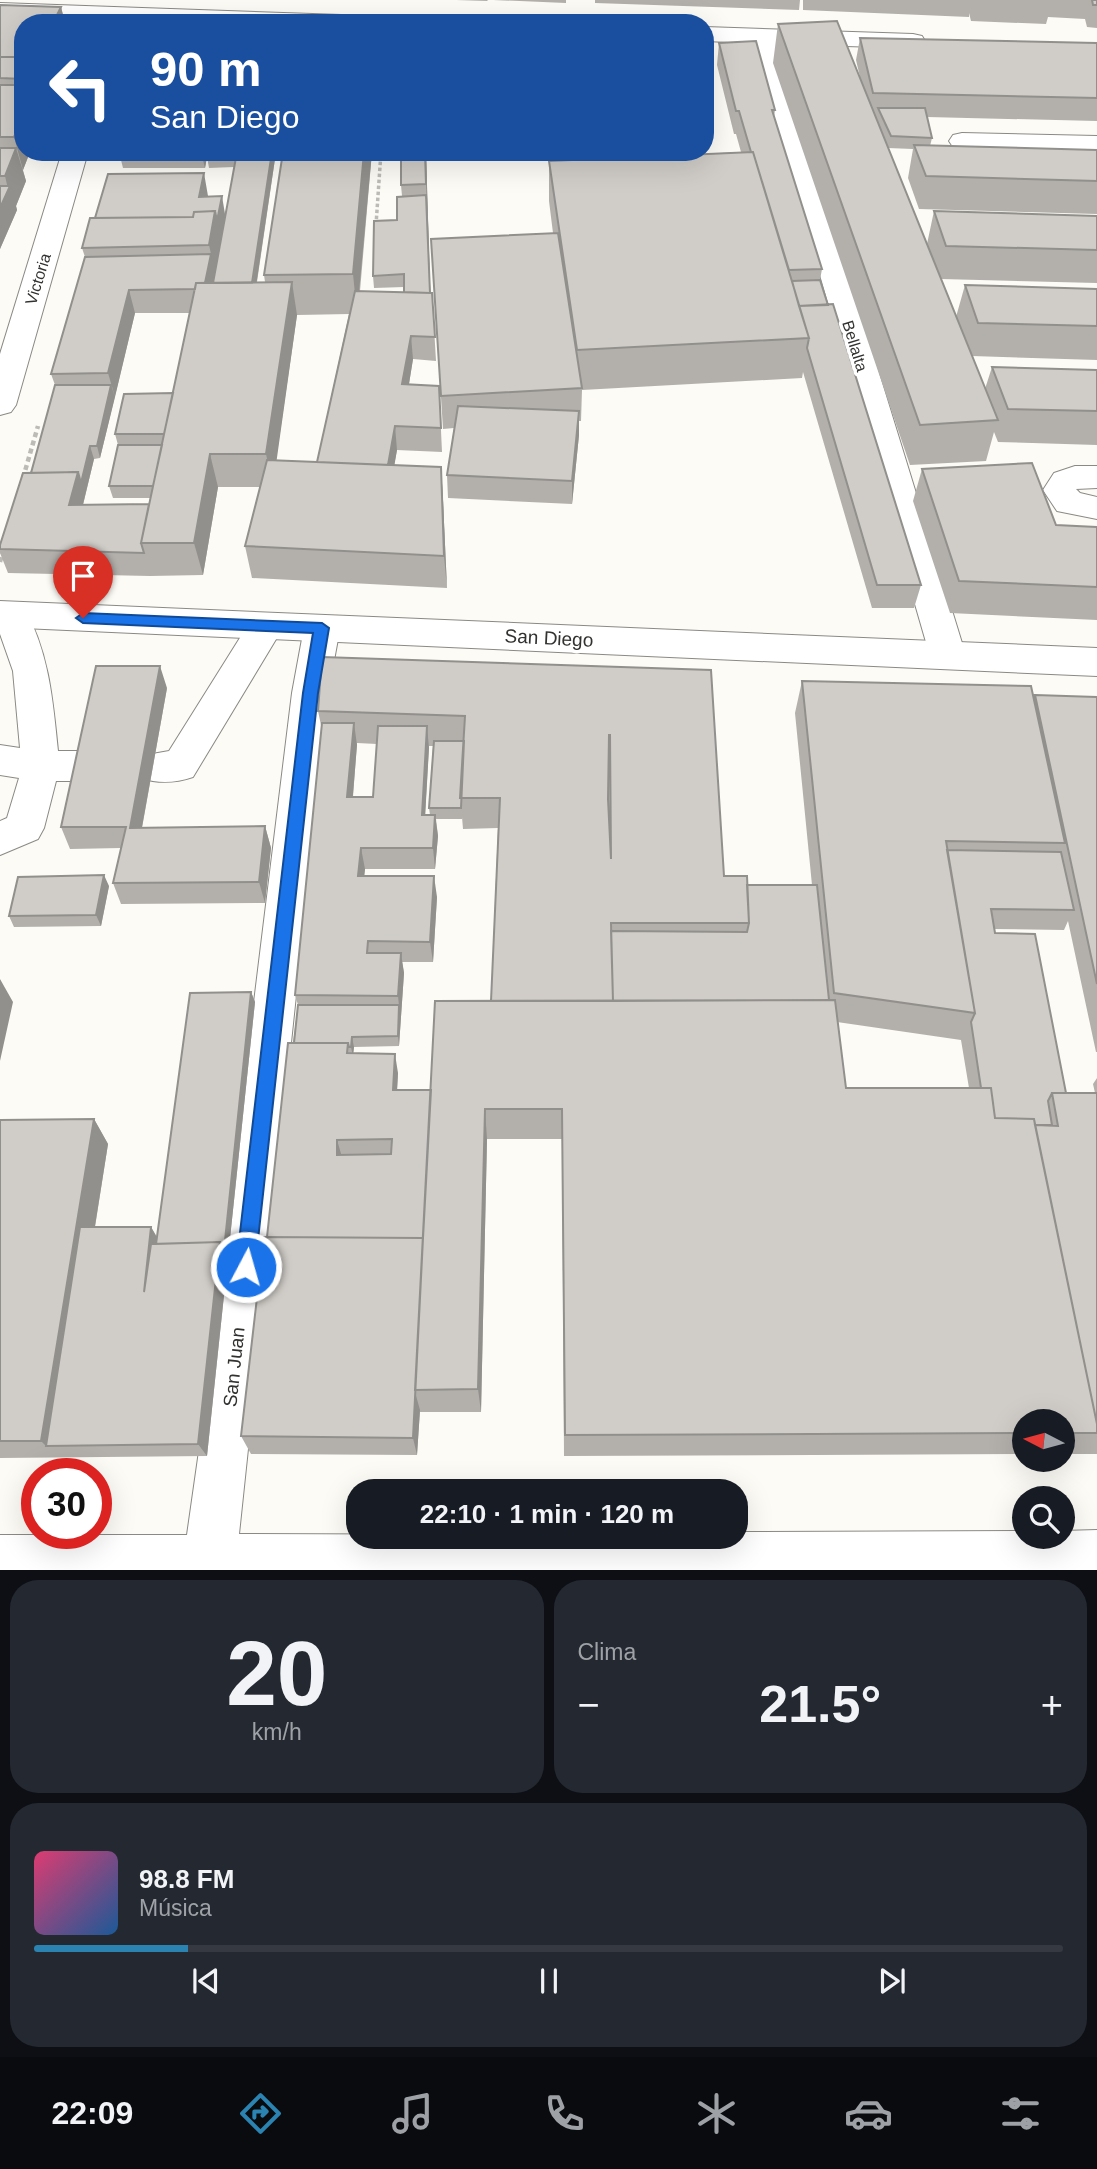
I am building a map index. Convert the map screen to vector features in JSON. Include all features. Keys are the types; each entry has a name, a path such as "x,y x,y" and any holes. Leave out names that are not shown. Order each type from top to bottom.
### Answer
{"street":[{"path":"0,10 163,14"},
{"path":"714,34 930,41"},
{"name":"Bellalta","path":"763,35 948,656"},
{"path":"962,141 1097,144"},
{"name":"Victoria","path":"0,405 72,161"},
{"path":"1097,477 1069,477 1062,482 1059,489 1069,503 1097,508"},
{"path":"0,839 24,828 41,766 31,671 5,615"},
{"name":"San Diego","path":"5,615 1097,662"},
{"path":"167,766 266,626"},
{"name":"San Juan","path":"209,1563 224,1458 310,693 322,628"},
{"path":"0,760 41,766 88,766"},
{"path":"0,1562 1097,1557"}],"path":[{"path":"375,230 380,161"}],"building":[{"path":"0,5 61,7 58,14 14,14 14,57 0,57"},
{"path":"837,21 998,420 920,425 778,24"},
{"path":"860,38 1097,43 1097,98 873,93"},
{"path":"756,41 775,110 772,110 822,269 789,270 753,152 739,111 736,111 719,43"},
{"path":"0,57 14,57 14,79 0,78"},
{"path":"0,85 14,85 14,137 0,137"},
{"path":"878,108 925,108 932,138 891,136"},
{"path":"914,145 1097,150 1097,181 926,176"},
{"path":"0,148 14,148 5,176 0,176"},
{"path":"753,152 809,338 577,350 549,161 714,161 714,154"},
{"path":"235,161 271,161 252,283 213,283"},
{"path":"282,161 363,161 353,274 264,275"},
{"path":"401,161 425,161 426,184 401,185"},
{"path":"204,173 199,197 222,196 217,221 215,211 194,212 193,217 95,218 108,174"},
{"path":"0,186 10,186 0,208"},
{"path":"426,195 430,293 404,292 404,274 373,276 374,221 397,220 397,197"},
{"path":"215,211 209,245 82,248 90,218 193,217 194,212"},
{"path":"934,211 1097,216 1097,250 946,246"},
{"path":"558,233 582,388 441,396 431,239"},
{"path":"211,254 205,283 196,283 195,289 129,290 108,373 51,374 85,257"},
{"path":"820,280 828,305 799,306 792,281"},
{"path":"292,282 266,454 210,454 194,543 141,543 196,283"},
{"path":"965,285 1097,289 1097,326 978,323"},
{"path":"355,291 432,293 435,337 411,336 402,384 439,386 441,428 395,426 388,465 317,462"},
{"path":"833,304 921,585 877,585 807,348 809,338 799,306"},
{"path":"992,367 1097,370 1097,411 1008,409"},
{"path":"55,385 111,385 97,446 90,446 81,483 78,472 31,473"},
{"path":"173,393 164,434 115,434 124,394"},
{"path":"458,406 579,411 572,481 447,475"},
{"path":"118,445 162,445 153,486 109,486"},
{"path":"267,460 441,467 444,556 245,546"},
{"path":"1032,463 1056,525 1097,527 1097,587 959,581 922,469"},
{"path":"78,472 69,505 149,504 141,543 144,553 0,549 23,473"},
{"path":"322,657 711,670 724,876 747,876 749,923 611,923 613,1001 491,1001 500,798 460,798 465,716 318,711","holes":["610,735 611,859 608,799"]},
{"path":"96,666 160,666 130,828 265,826 259,882 113,883 126,827 61,827"},
{"path":"802,681 1031,686 1065,843 946,841 975,1013 834,993"},
{"path":"1035,695 1097,697 1097,984"},
{"path":"322,723 354,723 347,797 373,797 378,726 427,726 422,815 435,815 433,848 361,848 358,876 434,876 430,942 368,941 367,953 401,953 398,996 295,995"},
{"path":"434,741 464,741 461,808 429,808"},
{"path":"947,850 1061,852 1074,910 991,909 995,933 1035,934 1066,1093 1052,1093 1048,1101 1052,1125 1035,1125 1034,1119 995,1118 991,1088 981,1088 971,1022 975,1013"},
{"path":"104,875 96,915 9,916 18,877"},
{"path":"747,885 817,885 829,1000 613,1001 611,931 747,932"},
{"path":"251,992 224,1250 220,1242 156,1244 190,993"},
{"path":"835,1000 846,1088 991,1088 995,1118 1034,1119 1097,1433 1075,1433 1075,1409 1012,1409 1012,1433 565,1435 562,1109 485,1109 478,1389 415,1390 435,1001"},
{"path":"298,1005 399,1005 398,1036 352,1037 351,1047 348,1043 294,1043"},
{"path":"288,1043 348,1043 347,1053 395,1054 393,1090 431,1090 423,1238 267,1237","holes":["392,1139 391,1154 337,1155 337,1140"]},
{"path":"1052,1093 1097,1093 1097,1424 1035,1125 1058,1126"},
{"path":"94,1119 41,1441 0,1441 0,1120"},
{"path":"80,1227 151,1227 144,1292 151,1244 220,1242 198,1444 46,1446"},
{"path":"264,1237 423,1238 413,1438 241,1436"}],"route":[{"path":"83,618 322,628 310,693 246,1267"}]}
